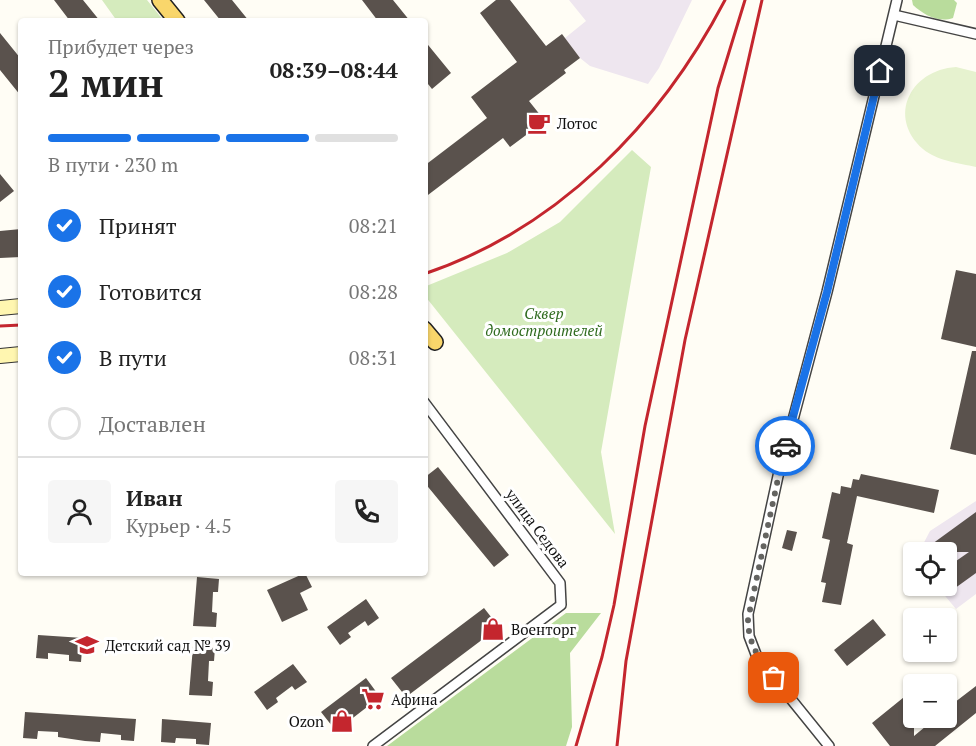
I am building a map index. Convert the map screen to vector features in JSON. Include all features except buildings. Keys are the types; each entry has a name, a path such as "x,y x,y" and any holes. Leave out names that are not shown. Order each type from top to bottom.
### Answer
{"main road":[{"path":"160,0 175,18"},
{"path":"172,0 187,18"},
{"path":"428,334 435,342"}],"street":[{"path":"829,746 757,657 749,636 748,614 780,466 827,292 897,0"},
{"path":"894,15 976,34"},
{"path":"0,308 18,306"},
{"path":"0,356 18,354"},
{"name":"улица Седова","path":"373,746 561,605 560,583 428,407"}],"shaded area":[{"path":"569,0 692,0 659,68 648,84 590,66 580,58 565,38 586,21"},
{"path":"976,501 976,594 957,608 945,596 957,596 957,542 924,542 930,531"}],"green space":[{"path":"102,0 147,0 162,18 115,18"},
{"path":"912,0 954,0 957,3 953,18 942,19 922,12 913,5"},
{"path":"956,67 976,72 976,167 948,161 929,153 912,136 906,123 905,110 916,86 926,77 940,70"},
{"name":"Сквер домостроителей","path":"632,150 651,167 601,452 615,534 428,300 428,285 507,253 560,222"},
{"path":"566,613 601,613 570,653 572,727 566,746 387,746"}],"railway":[{"path":"428,272 473,254 519,230 561,200 601,166 637,129 670,88 699,45 725,0"},
{"path":"576,746 602,657 614,605 645,426 718,88 745,0"},
{"path":"617,746 626,661 685,340 762,0"},
{"path":"0,326 18,325"}],"way so far":[{"path":"774,678 755,652 749,636 748,619 785,446"}],"place":[{"name":"Лотос","path":"539,123"},
{"name":"Военторг","path":"493,629"},
{"name":"Детский сад № 39","path":"87,645"},
{"name":"Афина","path":"373,699"},
{"name":"Ozon","path":"342,721"}],"route":[{"path":"785,446 827,292 880,71"}]}
